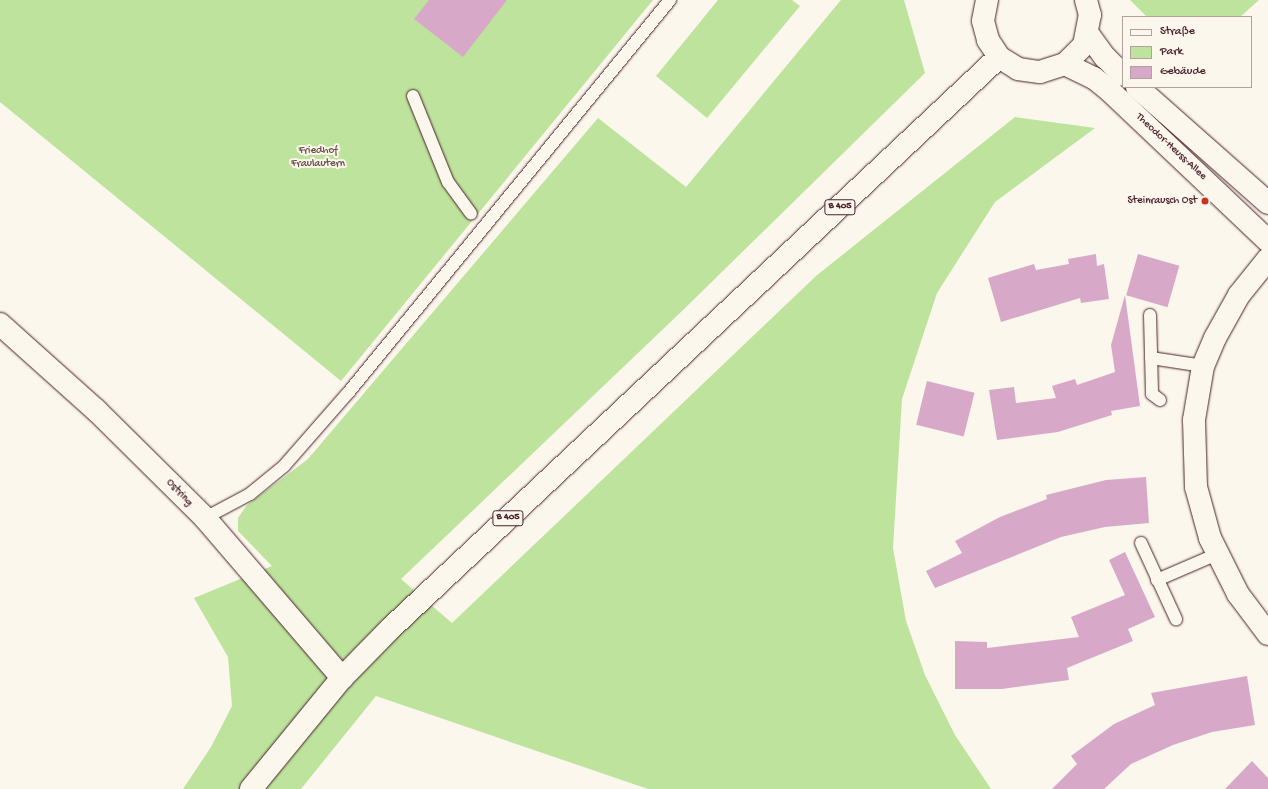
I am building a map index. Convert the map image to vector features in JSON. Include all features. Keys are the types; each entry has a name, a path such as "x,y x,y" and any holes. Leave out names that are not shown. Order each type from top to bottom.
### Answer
{"street":[{"path":"983,4 988,40 999,57 1018,69 1040,72 1065,64 1084,45 1088,34 1090,15 1086,0"},
{"path":"1088,34 1105,57 1122,74"},
{"name":"B 405","path":"251,789 342,678 397,622 999,57"},
{"name":"Theodor-Heuss-Allee","path":"1065,64 1094,78 1110,91 1268,241"},
{"name":"Theodor-Heuss-Allee","path":"1138,88 1268,203"},
{"path":"1268,259 1253,275 1225,318 1204,366 1194,420 1196,487 1217,554 1238,594 1268,634"},
{"name":"Ostring","path":"0,324 96,410 205,518 342,678"}],"lane":[{"path":"205,518 250,494 284,466 348,393 670,0"},
{"path":"413,96 448,182 471,214"},
{"path":"1150,315 1152,394 1160,400"},
{"path":"1151,358 1204,366"},
{"path":"1141,543 1176,619"},
{"path":"1157,580 1217,554"}],"green space":[{"name":"Friedhof Fraulautern","path":"0,0 653,0 341,381 0,102"},
{"path":"718,0 792,0 800,6 707,118 656,76"},
{"path":"841,0 904,0 925,73 681,312 401,579 452,623 816,276 1015,117 1095,128 995,202 937,293 902,399 893,548 906,621 925,675 955,735 991,789 648,789 376,696 301,789 183,789 211,747 232,706 228,657 194,598 272,566 238,531 238,518 247,505 308,459 598,118 686,187"},
{"path":"1130,0 1259,0 1241,16 1146,16"}],"building":[{"path":"429,0 507,0 463,57 414,19"},
{"path":"1096,254 1097,266 1104,264 1109,299 1081,303 1080,298 1001,322 988,278 1034,264 1036,270 1069,264 1068,259"},
{"path":"1138,254 1179,266 1167,307 1126,295"},
{"path":"1125,295 1140,406 1111,411 1112,415 1058,432 997,440 989,390 1014,387 1016,403 1056,398 1052,386 1075,379 1077,385 1115,372 1111,345"},
{"path":"927,381 975,393 964,437 916,425"},
{"path":"1146,477 1149,523 1105,527 1061,537 935,588 926,571 962,553 955,541 1000,517 1047,499 1046,495 1106,480"},
{"path":"1125,552 1155,617 1128,629 1133,641 1067,668 1069,680 1002,689 955,689 955,641 987,642 987,648 1079,637 1071,617 1125,595 1109,560"},
{"path":"1247,676 1255,725 1212,732 1173,745 1131,764 1104,789 1052,789 1077,764 1071,756 1114,724 1155,705 1151,693"},
{"path":"1252,761 1268,778 1268,789 1225,789"}],"place":[{"name":"Steinrausch Ost","path":"1205,201"}]}
